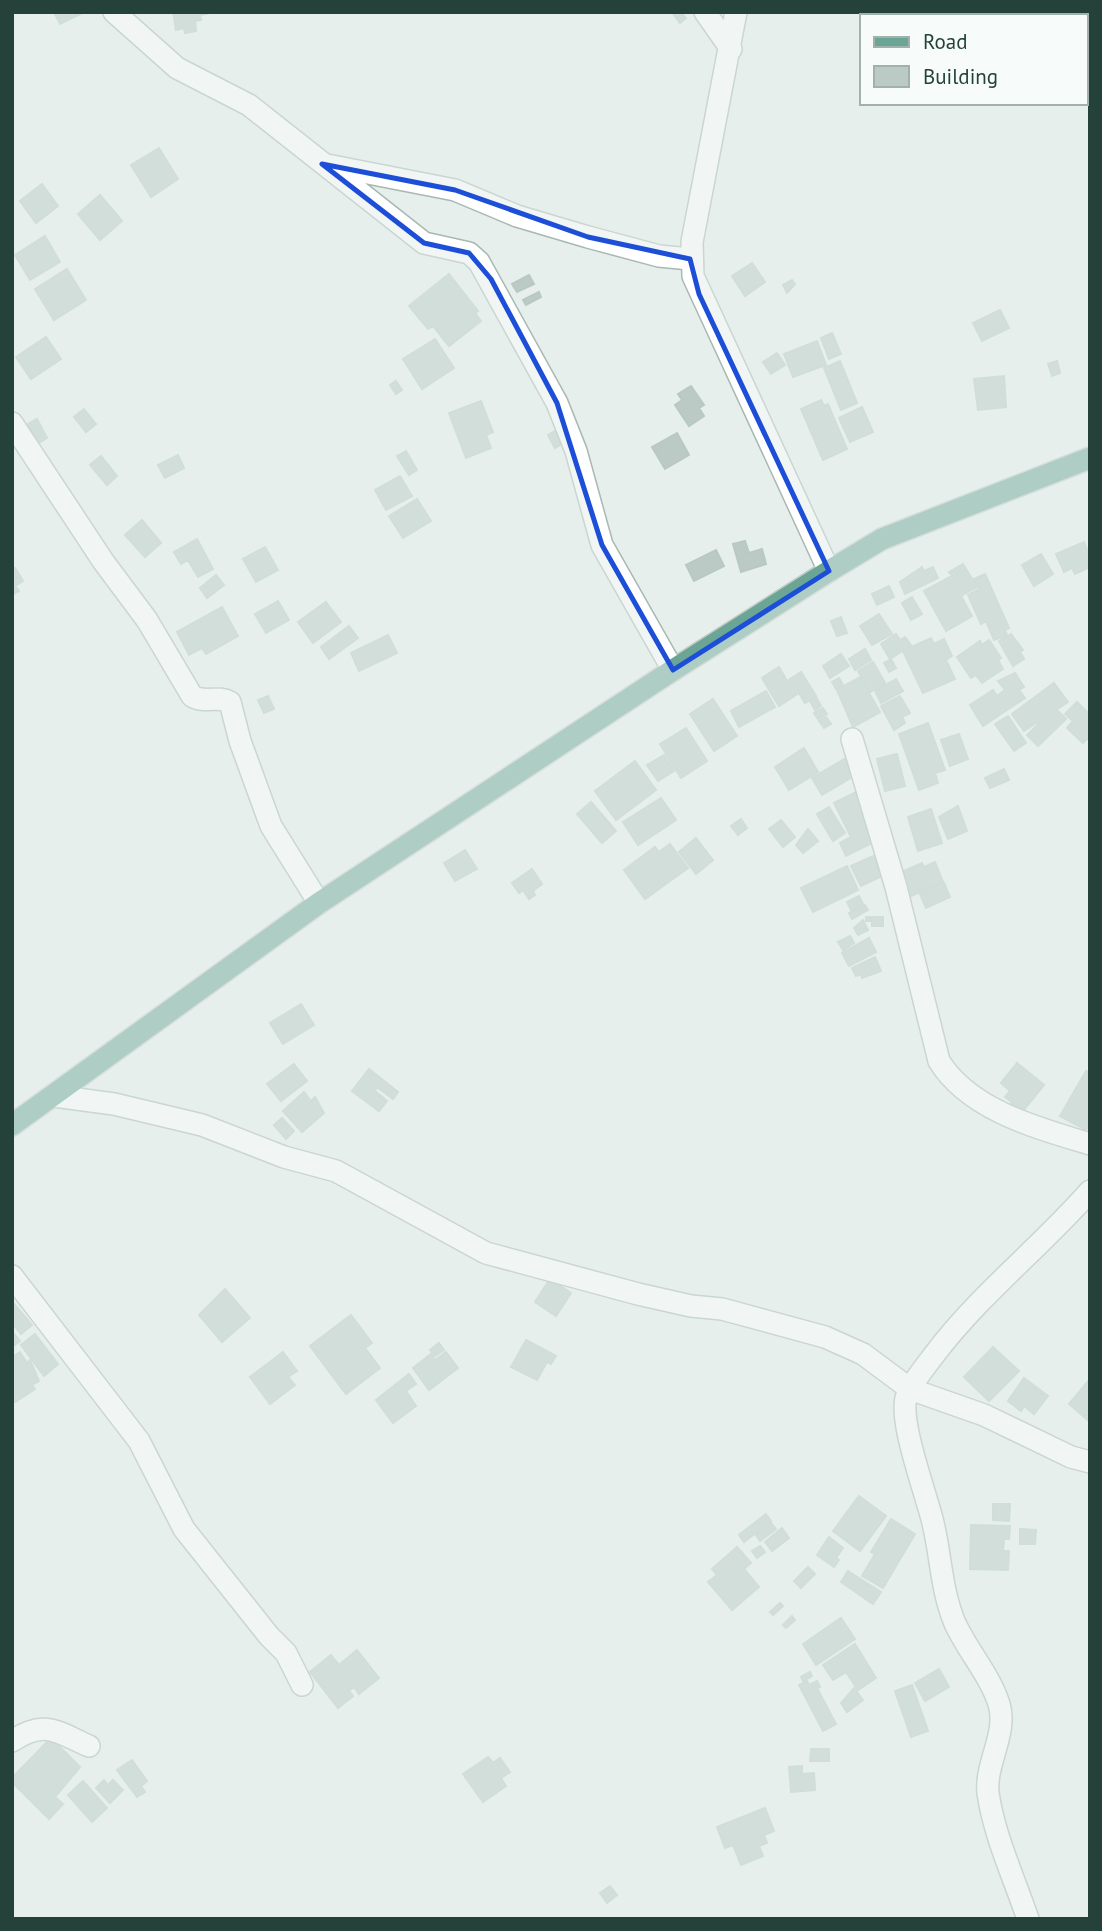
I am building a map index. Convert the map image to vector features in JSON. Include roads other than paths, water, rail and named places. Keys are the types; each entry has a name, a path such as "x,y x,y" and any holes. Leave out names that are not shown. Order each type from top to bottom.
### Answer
{"main road":[{"path":"12,1125 319,904 673,670 829,571 882,539 1090,458"}],"street":[{"path":"114,12 177,68 249,106 424,243 469,253 491,279 557,402 576,451 602,545 673,670"},
{"path":"705,12 731,49"},
{"path":"736,12 691,259 699,294 829,571"},
{"path":"322,164 455,190 517,216 588,237 659,256 691,259"},
{"path":"12,423 103,561 147,620 192,696 201,700 226,699 230,702 240,740 271,826 319,904"},
{"path":"852,739 896,887 939,1061 948,1076 979,1099 1044,1130 1090,1144"},
{"path":"54,1096 114,1104 202,1125 284,1157 336,1171 486,1253 638,1294 691,1306 722,1309 825,1337 863,1354 910,1390 984,1415 1071,1457 1090,1462"},
{"path":"1028,1919 988,1792 989,1768 1000,1728 999,1705 955,1623 946,1598 934,1525 906,1412 910,1390 983,1296 1031,1252 1090,1191"},
{"path":"12,1276 139,1441 184,1529 269,1636 286,1653 302,1685"},
{"path":"12,1741 28,1730 41,1727 89,1746"}]}
